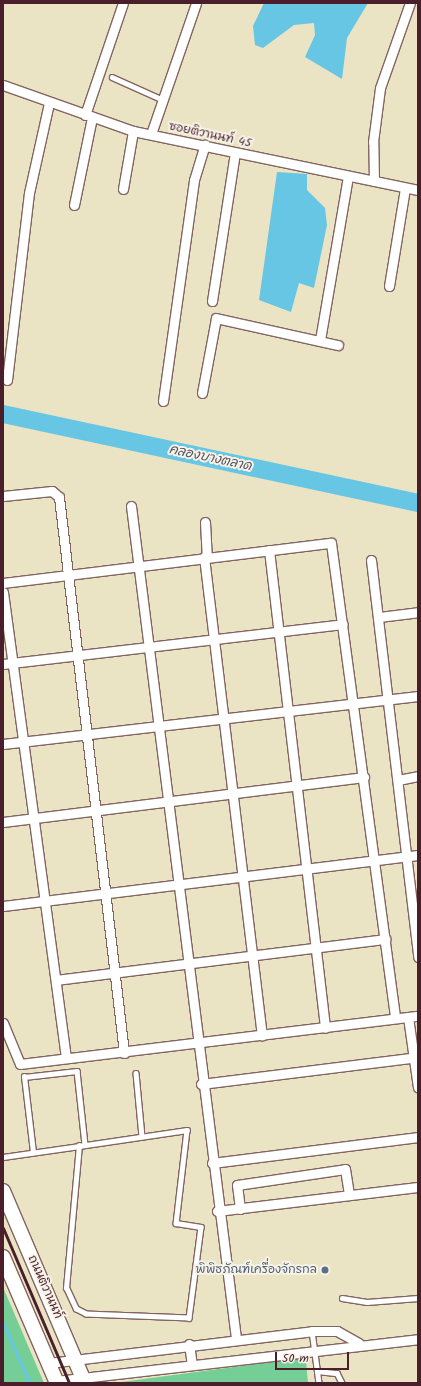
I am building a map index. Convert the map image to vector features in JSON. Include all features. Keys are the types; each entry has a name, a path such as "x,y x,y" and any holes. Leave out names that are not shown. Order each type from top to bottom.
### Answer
{"main road":[{"name":"ถนนติวานนท์","path":"3,1191 75,1357 83,1380"},
{"path":"3,1257 57,1382"}],"street":[{"path":"74,205 88,116 123,3"},
{"path":"151,134 161,99 196,3"},
{"path":"374,181 373,142 380,88 410,3"},
{"name":"ซอยติวานนท์ 45","path":"3,85 49,103 133,131 205,145 235,153 348,177 418,190"},
{"path":"7,380 29,193 49,103"},
{"path":"123,189 133,131"},
{"path":"163,401 194,180 205,145"},
{"path":"212,301 235,153"},
{"path":"320,340 348,177"},
{"path":"389,286 405,188"},
{"path":"202,393 216,318 338,344"},
{"path":"3,496 57,493 116,974 124,1053"},
{"path":"131,506 217,1211 236,1338"},
{"path":"205,522 206,557 214,639 262,1034"},
{"path":"3,583 68,577 206,557 332,542 395,1018"},
{"path":"269,550 325,1028"},
{"path":"372,560 406,856 417,937 418,957"},
{"path":"3,592 66,1058"},
{"path":"378,617 418,612"},
{"path":"3,664 78,657 343,624"},
{"path":"3,744 87,736 223,718 288,712 418,696"},
{"path":"398,780 418,776"},
{"path":"3,822 297,787 364,777"},
{"path":"3,906 106,895 243,876 418,855"},
{"path":"56,980 116,974 385,939"},
{"path":"3,1023 20,1064 124,1053 262,1034 325,1028 413,1016 418,1087"},
{"path":"201,1084 417,1057"},
{"path":"212,1163 418,1137"},
{"path":"240,1209 237,1185 345,1169 349,1196"},
{"path":"217,1211 418,1187"},
{"path":"50,1363 75,1357 236,1338 312,1331 337,1331 359,1343"},
{"path":"57,1382 83,1380 359,1343 418,1339"},
{"path":"189,1344 192,1365"}],"lane":[{"path":"112,77 161,99"},
{"path":"33,1152 24,1077 77,1071 85,1145"},
{"path":"136,1073 142,1136"},
{"path":"3,1157 187,1130 176,1223 201,1227 189,1318 86,1314 76,1309 66,1288 79,1146"},
{"path":"342,1298 367,1302 418,1298"},
{"path":"312,1331 319,1383"},
{"path":"317,1371 337,1373 342,1383"}],"green space":[{"path":"3,1287 44,1383 3,1383"},
{"path":"301,1358 306,1361 308,1383 114,1383"}],"water":[{"path":"264,3 368,3 347,38 342,79 305,57 315,35 314,23 294,25 263,48 255,45 253,26"},
{"path":"277,172 307,174 307,190 325,208 327,225 314,288 299,283 291,312 259,300"}],"waterway":[{"name":"คลองบางตลาด","path":"3,414 418,503"},
{"path":"3,1323 29,1382"}],"railway":[{"path":"3,1228 69,1383"}],"place":[{"name":"พิพิธภัณฑ์เครื่องจักรกล","path":"325,1270"}]}
